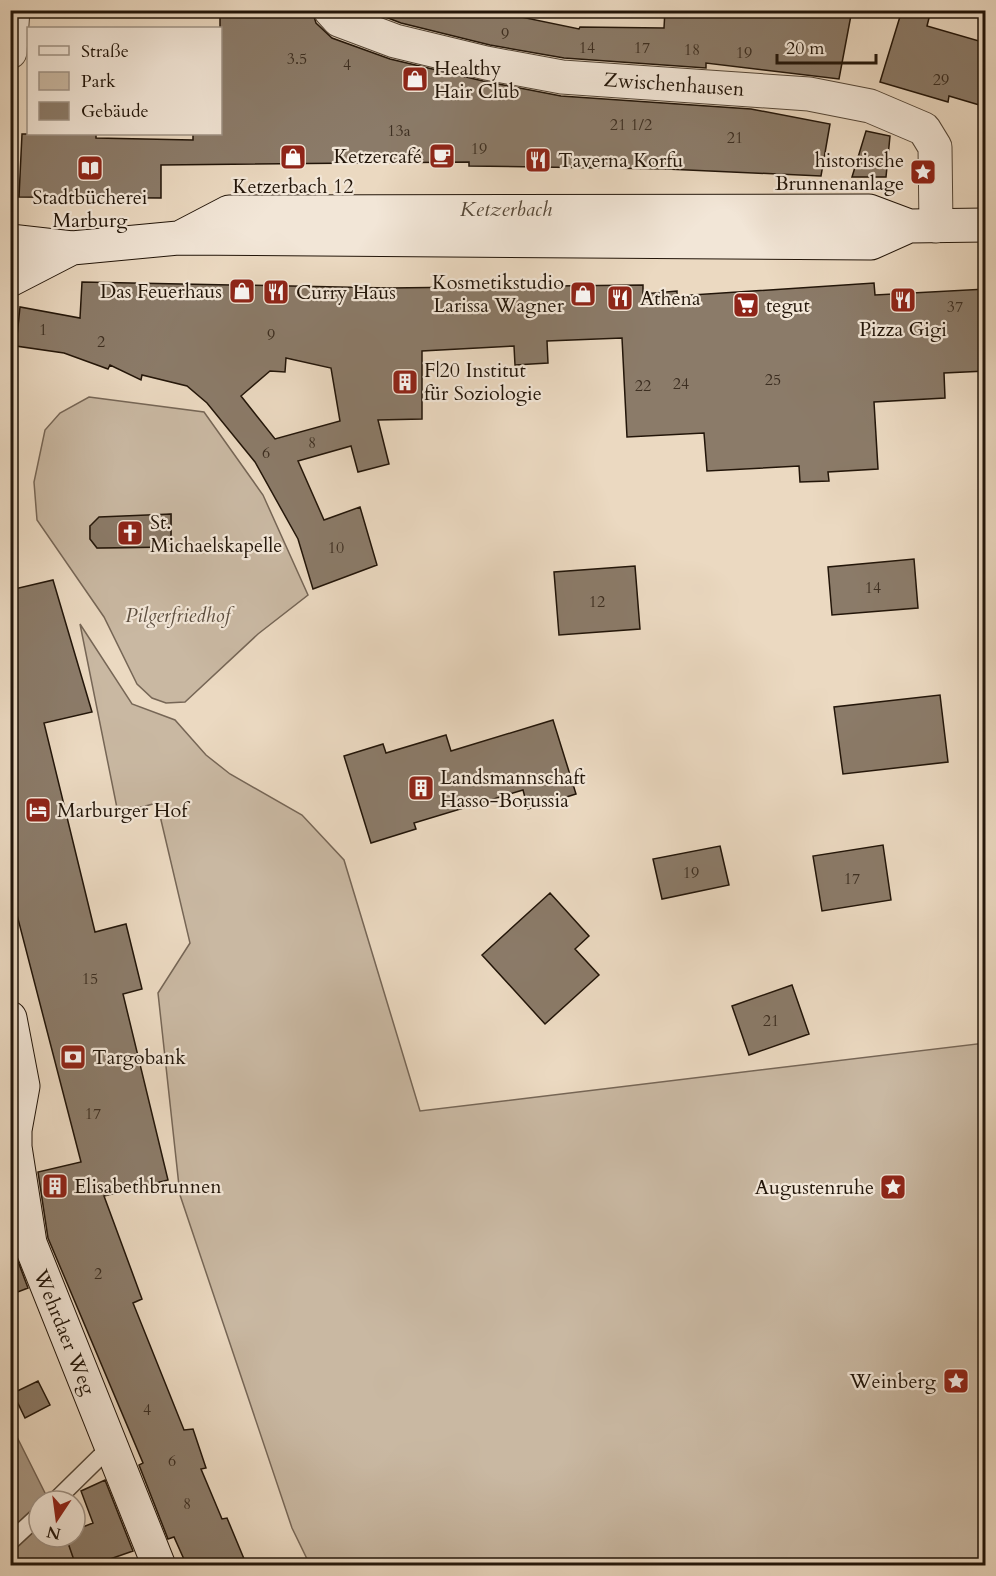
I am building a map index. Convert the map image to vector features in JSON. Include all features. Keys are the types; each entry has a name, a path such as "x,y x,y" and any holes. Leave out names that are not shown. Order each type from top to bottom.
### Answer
{"main road":[{"path":"10,52 13,10"},
{"name":"Zwischenhausen","path":"330,10 339,20 395,41 497,65 562,77 809,94 870,106 924,129 935,147 923,226"},
{"path":"10,242 72,248 178,238 871,243 923,226 986,225"},
{"path":"10,280 72,248"},
{"name":"Wehrdaer Weg","path":"10,1018 23,1086 13,1128 17,1170 30,1243 159,1566"}],"lane":[{"path":"67,1489 111,1446"},
{"path":"10,1542 27,1526"}],"green space":[{"name":"Pilgerfriedhof","path":"89,397 204,412 263,495 308,595 258,634 185,702 166,703 152,698 137,684 104,617 37,520 34,482 45,430 60,413","holes":["171,514 171,547 97,548 90,539 90,526"]},
{"path":"80,624 132,704 175,720 206,755 230,774 302,815 344,860 420,1111 985,1043 985,1565 310,1565 292,1528 180,1195 158,993 190,943 157,803 118,813"}],"shaded area":[{"path":"10,1423 43,1489 27,1489 27,1549 70,1549 76,1565 20,1565 11,1549"}],"building":[{"path":"220,10 312,10 316,23 332,38 390,59 483,81 561,96 751,109 830,124 821,176 666,169 469,166 469,162 161,165 161,198 19,197 22,134 193,140 193,135 222,135 222,27 220,27"},
{"path":"367,10 523,10 521,17 579,29 580,27 664,28 665,10 852,10 839,79 706,63 706,68 564,58 490,45 401,23"},
{"path":"902,10 931,10 927,26 986,43 986,107 949,96 948,102 880,82"},
{"path":"866,131 890,136 886,177 852,177"},
{"path":"82,282 389,288 643,285 643,294 677,291 677,296 874,283 875,295 986,289 986,371 944,373 945,398 874,402 878,469 828,472 829,481 800,482 799,466 707,471 704,433 627,437 622,338 547,341 548,363 515,365 514,346 422,351 422,419 378,420 389,464 358,472 351,446 298,461 324,520 360,507 377,565 313,589 298,539 255,462 207,403 187,386 142,375 141,380 110,365 108,369 64,353 16,346 20,307 80,318","holes":["286,358 331,368 340,421 275,439 241,396 270,371 285,372"]},
{"name":"St. Michaelskapelle","path":"171,514 171,547 97,548 90,539 90,526 99,517"},
{"path":"914,559 918,608 832,615 828,567"},
{"path":"635,566 640,629 559,635 554,572"},
{"path":"53,580 92,712 44,723 95,932 126,924 142,989 123,994 168,1180 104,1196 142,1299 133,1303 184,1430 193,1429 206,1468 201,1469 222,1519 227,1518 247,1566 187,1566 174,1537 168,1539 139,1465 143,1463 48,1238 38,1172 81,1162 10,888 10,590"},
{"path":"940,695 948,762 843,774 834,707"},
{"name":"Landsmannschaft Hasso-Borussia","path":"553,720 576,794 528,809 523,790 414,823 416,829 371,843 344,756 383,744 386,753 446,735 451,751"},
{"path":"883,845 891,900 822,911 813,856"},
{"path":"720,846 729,885 662,899 653,859"},
{"path":"550,893 589,936 575,949 599,975 545,1024 482,955"},
{"path":"792,985 809,1034 749,1055 732,1006"},
{"path":"10,1240 28,1288 10,1295"},
{"path":"38,1381 50,1405 25,1418 13,1393"},
{"path":"105,1480 133,1551 90,1566 76,1566 70,1549 87,1549 87,1525 93,1523 87,1507 85,1489"}],"place":[{"name":"Healthy Hair Club","path":"415,79"},
{"name":"Ketzercafé","path":"442,156"},
{"name":"Ketzerbach 12","path":"293,157"},
{"name":"Taverna Korfu","path":"538,160"},
{"name":"Stadtbücherei Marburg","path":"90,168"},
{"name":"historische Brunnenanlage","path":"923,172"},
{"name":"Das Feuerhaus","path":"242,291"},
{"name":"Curry Haus","path":"276,292"},
{"name":"Kosmetikstudio Larissa Wagner","path":"583,294"},
{"name":"Athena","path":"620,298"},
{"name":"Pizza Gigi","path":"903,300"},
{"name":"tegut","path":"746,305"},
{"name":"F|20 Institut für Soziologie","path":"405,382"},
{"name":"St. Michaelskapelle","path":"130,533"},
{"name":"Landsmannschaft Hasso-Borussia","path":"421,788"},
{"name":"Marburger Hof","path":"38,810"},
{"name":"Targobank","path":"73,1057"},
{"name":"Elisabethbrunnen","path":"55,1186"},
{"name":"Augustenruhe","path":"893,1187"},
{"name":"Weinberg","path":"956,1381"}],"water label":[{"name":"Ketzerbach","path":"506,209"}]}
